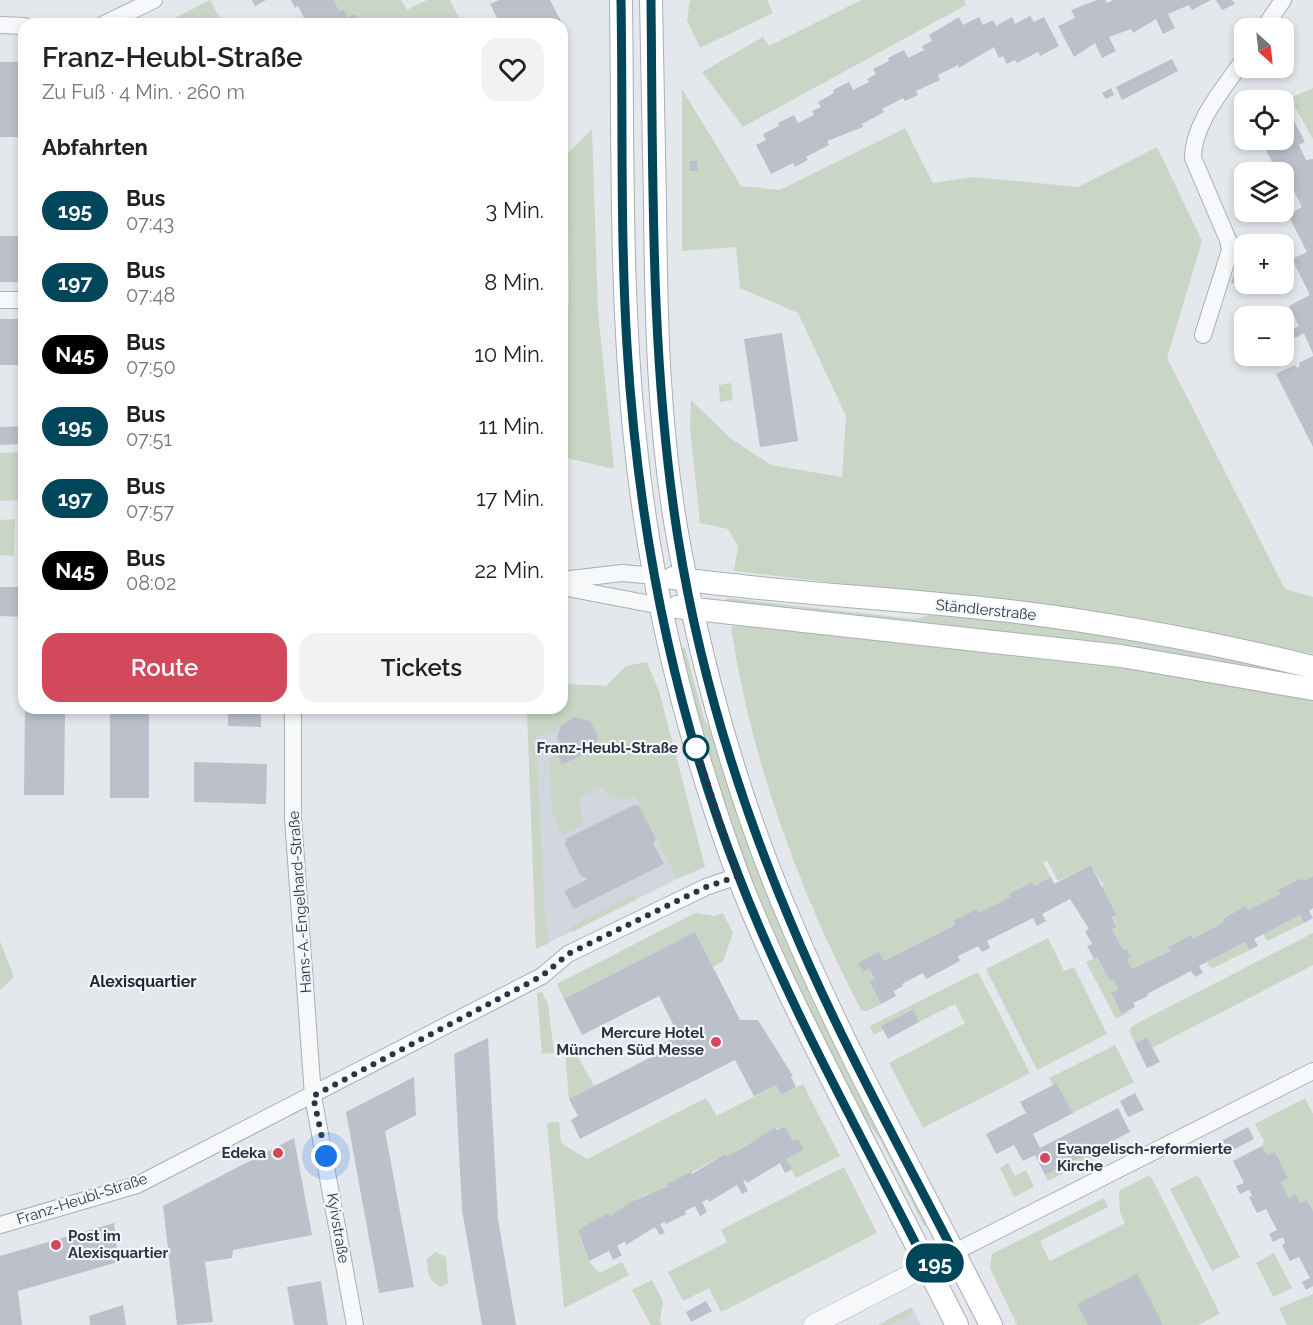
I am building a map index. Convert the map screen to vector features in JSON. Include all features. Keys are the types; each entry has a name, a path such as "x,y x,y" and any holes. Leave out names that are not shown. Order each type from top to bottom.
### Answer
{"main road":[{"path":"621,0 627,343 635,440 655,576 696,749 738,876 790,996 957,1325"},
{"path":"651,0 656,298 661,404 686,580 731,760 792,925 833,1014 991,1325"},
{"name":"Ständlerstraße","path":"655,576 1053,617 1161,634 1313,667"},
{"name":"Ständlerstraße","path":"661,606 1121,656 1313,689"}],"street":[{"path":"116,18 154,0"},
{"path":"1270,18 1282,0"},
{"path":"0,25 18,26"},
{"path":"1203,335 1230,250 1228,240 1193,158 1193,144 1199,126 1234,74"},
{"path":"0,300 18,300"},
{"path":"568,579 622,573 655,576"},
{"path":"568,588 661,606"},
{"name":"Hans-A.-Engelhard-Straße","path":"293,714 293,818 313,1096"},
{"name":"Franz-Heubl-Straße","path":"0,1225 137,1185 542,976 568,954 706,887 738,876"},
{"path":"813,1325 1313,1071"},
{"name":"Kyivstraße","path":"313,1096 355,1325"}],"shaded area":[{"path":"568,684 606,686 621,772 677,879 536,949 527,714 568,714"},
{"path":"912,1307 921,1325 878,1325"}],"green space":[{"path":"210,0 220,18 175,18"},
{"path":"334,0 401,0 407,10 427,0 450,0 459,18 348,18 344,9 339,11"},
{"path":"690,0 767,0 773,13 700,48 687,20"},
{"path":"861,0 964,0 966,5 743,127 702,72 763,37 769,46"},
{"path":"1313,88 1313,139 1294,105 1294,96"},
{"path":"682,89 741,186 780,190 905,128 933,183 973,177 1078,187 1157,147 1202,241 1167,358 1285,589 1313,597 1313,654 1143,619 734,571 738,546 728,529 700,523 690,428 691,400 730,438 771,465 842,477 846,416 798,313 740,288 736,247 682,251"},
{"path":"592,129 598,311 614,469 568,458 568,153"},
{"path":"731,383 733,400 720,402 719,385"},
{"path":"18,452 18,500 0,501 0,453"},
{"path":"15,519 14,556 0,555 0,520"},
{"path":"727,598 914,619 934,614 1017,623 1098,634 1261,664 1260,668 1108,644 727,602"},
{"path":"737,625 1146,671 1313,700 1313,876 1304,881 1302,878 1278,890 1280,894 1248,910 1246,907 1222,918 1224,922 1193,939 1191,935 1168,947 1170,951 1132,969 1127,959 1131,957 1127,949 1123,950 1112,929 1117,926 1101,887 1104,886 1091,865 1058,881 1047,860 1043,863 1051,877 1034,886 1032,882 1009,894 1010,897 979,913 977,909 953,921 955,925 884,961 858,963 862,972 869,969 875,979 870,982 881,1004 867,1011 861,1010 817,919 780,824 751,726 740,677 731,627"},
{"path":"679,648 685,648 704,719 716,739 930,1224 924,1226 880,1139 864,1118 799,993 757,897 704,744"},
{"path":"647,662 659,691 705,867 677,879 634,796 624,800 606,793 602,786 579,798 583,825 562,835 552,812 549,758 558,755 563,765 593,749 598,736 590,721 575,717 552,732 536,737 545,918 549,943 536,949 527,714 568,714 568,684 606,686 626,666"},
{"path":"634,894 637,899 572,932 570,927"},
{"path":"695,913 715,916 723,913 733,933 723,961 713,967 695,932 564,999 557,984"},
{"path":"1300,915 1304,923 1267,941 1263,934"},
{"path":"1313,933 1313,965 1152,1048 1147,1038 1135,1043 1129,1031 1132,1026"},
{"path":"1048,938 1064,971 1074,967 1107,1034 1037,1070 986,969"},
{"path":"0,941 14,977 0,990"},
{"path":"1245,942 1249,950 1211,969 1207,962"},
{"path":"1097,957 1109,980 1113,979 1118,989 1111,993 1122,1014 1136,1009 1116,1019 1086,962"},
{"path":"978,972 1030,1073 923,1128 889,1063 965,1023 955,1004 919,1022 912,1009 882,1026 883,1030 874,1035 870,1026"},
{"path":"542,992 548,1004 554,1053 542,1054 537,993"},
{"path":"564,1041 570,1042 594,1086 569,1099"},
{"path":"1115,1045 1134,1082 1073,1113 1058,1084 1053,1085 1049,1078"},
{"path":"803,1084 840,1156 796,1178 786,1159 804,1150 798,1139 793,1141 787,1130 776,1128 727,1156 725,1154 650,1195 648,1193 610,1216 609,1213 586,1225 579,1236 589,1261 599,1273 622,1262 629,1275 564,1308 547,1123 559,1122 561,1143 587,1159 706,1098 717,1116 776,1085 781,1095"},
{"path":"1305,1098 1313,1114 1313,1211 1307,1200 1300,1203 1296,1194 1289,1198 1281,1182 1288,1178 1275,1152 1267,1155 1262,1146 1264,1141 1255,1124"},
{"path":"1108,1143 1111,1149 1048,1181 1045,1175"},
{"path":"1008,1163 1015,1176 1026,1170 1034,1187 1014,1197 1000,1168"},
{"path":"844,1167 877,1233 721,1312 709,1288 683,1301 668,1272 727,1242 721,1230"},
{"path":"1150,1175 1220,1314 1198,1325 1163,1325 1078,1304 1088,1325 1017,1325 990,1268 992,1254 1104,1198 1108,1207 1040,1241 1050,1261 1125,1223 1120,1213 1119,1191"},
{"path":"1198,1175 1240,1257 1212,1271 1170,1189"},
{"path":"436,1252 446,1257 448,1283 440,1287 433,1282 427,1268 427,1259"},
{"path":"1274,1253 1292,1288 1273,1297 1256,1263"},
{"path":"652,1280 663,1301 660,1321 662,1325 651,1325 632,1290"},
{"path":"1313,1294 1313,1325 1287,1325 1279,1308"},
{"path":"912,1307 912,1313 890,1325 878,1325"}],"building":[{"path":"252,0 266,0 255,6"},
{"path":"291,0 334,0 339,11 344,9 348,18 304,18 298,6 295,8"},
{"path":"499,0 550,0 559,18 497,18 490,4"},
{"path":"1097,0 1105,0 1107,3 1113,0 1211,0 1192,10 1189,5 1168,14 1175,28 1163,34 1156,19 1133,33 1131,29 1109,37 1116,51 1102,58 1095,43 1074,57 1058,26 1075,18 1071,10"},
{"path":"1216,0 1232,0 1235,4 1222,10"},
{"path":"1030,16 1034,22 1044,17 1059,46 1040,56 1038,52 1017,63 1015,60 1007,64 1003,56 999,58 994,47 959,68 958,65 938,75 940,80 916,91 918,95 905,101 903,98 882,109 884,112 862,124 863,127 827,141 829,145 806,157 808,160 795,167 793,163 771,174 756,145 766,140 763,134 779,126 778,123 794,115 798,123 814,115 812,111 821,107 818,102 834,93 833,90 849,82 853,90 869,82 867,79 876,74 873,69 889,61 888,58 904,50 908,58 924,50 922,46 932,41 929,35 959,17 963,25 979,17 983,25 993,20 996,26 1012,17 1015,24"},
{"path":"1172,59 1178,71 1122,100 1116,87"},
{"path":"0,62 18,62 18,137 0,137"},
{"path":"1111,88 1114,95 1106,99 1102,93"},
{"path":"1294,121 1305,142 1299,145 1306,160 1313,159 1313,354 1304,333 1295,338 1294,336 1294,328 1299,326 1294,316 1294,306 1289,306 1310,295 1294,263 1294,258 1307,252 1292,222 1294,222 1294,212 1302,207 1294,191 1294,162 1272,162 1266,150 1294,150"},
{"path":"690,161 698,161 697,171 690,171"},
{"path":"0,236 18,236 18,282 0,282"},
{"path":"0,319 18,319 18,365 0,365"},
{"path":"782,333 798,441 760,447 744,339"},
{"path":"1313,356 1313,447 1276,374 1295,365 1297,368 1300,366 1299,363"},
{"path":"18,426 18,444 0,445 0,427"},
{"path":"0,587 18,587 18,617 0,616"},
{"path":"25,714 65,714 64,795 24,795"},
{"path":"110,714 149,714 149,798 110,798"},
{"path":"228,714 261,714 261,727 228,726"},
{"path":"575,717 590,721 598,736 593,749 562,765 558,755 565,752 557,738 561,725"},
{"path":"194,762 267,764 266,804 194,802"},
{"path":"634,805 639,806 656,839 653,843 664,864 574,909 564,891 588,879 581,876 569,853 565,844 567,838"},
{"path":"1091,865 1116,915 1112,917 1117,927 1112,929 1123,950 1127,949 1131,957 1127,959 1132,969 1170,951 1168,947 1191,935 1193,939 1224,922 1222,919 1246,906 1248,910 1280,894 1278,890 1302,878 1304,881 1313,876 1313,908 1309,911 1313,918 1304,923 1300,915 1254,939 1258,946 1249,950 1245,942 1199,966 1203,973 1195,977 1191,971 1147,994 1148,996 1133,1003 1135,1007 1122,1014 1111,993 1118,989 1113,979 1110,981 1097,957 1094,959 1087,946 1092,944 1085,931 1089,929 1070,899 1042,914 1046,921 1037,926 1033,918 987,941 990,948 982,952 978,946 958,956 960,961 926,979 923,973 902,984 903,986 894,991 896,996 881,1004 870,982 875,979 869,969 862,972 858,963 879,952 884,961 955,925 953,921 977,909 979,913 1010,897 1009,894 1032,882 1034,886 1051,877 1054,884"},
{"name":"Mercure Hotel München Süd Messe","path":"695,932 740,1020 758,1020 793,1076 791,1077 796,1087 781,1095 776,1085 754,1096 735,1060 580,1139 571,1120 578,1116 569,1099 667,1049 664,1043 679,1036 659,996 582,1035 564,999"},
{"path":"913,1009 919,1022 888,1039 881,1026"},
{"path":"488,1038 498,1219 516,1325 482,1325 462,1210 454,1054"},
{"path":"1147,1038 1160,1062 1147,1068 1135,1043"},
{"path":"414,1077 416,1115 385,1131 414,1287 379,1293 346,1112"},
{"path":"1057,1083 1073,1113 1033,1134 1040,1148 1118,1108 1130,1132 1045,1175 1035,1155 1023,1161 1014,1145 996,1154 986,1134 1026,1113 1020,1102"},
{"path":"1135,1093 1144,1110 1128,1117 1120,1101"},
{"path":"776,1127 777,1130 784,1127 793,1141 798,1139 804,1150 786,1159 792,1169 785,1173 780,1163 747,1183 746,1180 743,1181 748,1191 742,1194 737,1185 709,1202 708,1199 702,1202 707,1212 700,1216 695,1206 685,1211 686,1214 666,1224 665,1222 660,1224 665,1233 660,1235 655,1227 626,1245 625,1241 617,1246 622,1255 613,1260 609,1251 589,1261 578,1231 586,1225 609,1213 610,1216 629,1203 668,1186 667,1184 691,1172 692,1174 725,1154 727,1156"},
{"path":"1248,1127 1254,1139 1229,1152 1223,1140"},
{"path":"294,1138 312,1235 233,1250 232,1258 205,1262 213,1322 177,1325 163,1206"},
{"path":"1262,1146 1267,1155 1275,1152 1288,1178 1281,1182 1289,1198 1296,1194 1300,1203 1307,1200 1313,1211 1313,1286 1306,1290 1302,1282 1310,1278 1299,1257 1290,1261 1282,1245 1285,1243 1283,1237 1273,1242 1269,1234 1277,1230 1266,1209 1257,1213 1249,1197 1252,1196 1249,1190 1240,1194 1236,1186 1244,1183 1233,1161"},
{"path":"114,1223 118,1262 18,1291 22,1325 0,1325 0,1256"},
{"path":"1137,1274 1163,1325 1088,1325 1077,1304"},
{"path":"321,1281 328,1325 294,1325 287,1287"},
{"path":"706,1301 712,1311 691,1322 686,1312"},
{"path":"123,1305 126,1325 90,1325 89,1316"}],"bus line":[{"name":"195","path":"621,0 627,343 640,482 668,643 696,749 738,876 790,996 927,1266 954,1253 828,1004 792,925 735,771 721,726 692,608 678,541 661,404 656,298 651,0"}],"place":[{"name":"Franz-Heubl-Straße","path":"696,748"},
{"name":"Mercure Hotel München Süd Messe","path":"716,1042"},
{"name":"Edeka","path":"278,1153"},
{"name":"Evangelisch-reformierte Kirche","path":"1045,1158"},
{"name":"Post im Alexisquartier","path":"56,1245"}],"district":[{"name":"Alexisquartier","path":"143,981"}],"route":[{"path":"326,1156 313,1096 542,976 568,954 706,887 738,876 696,748"}]}
